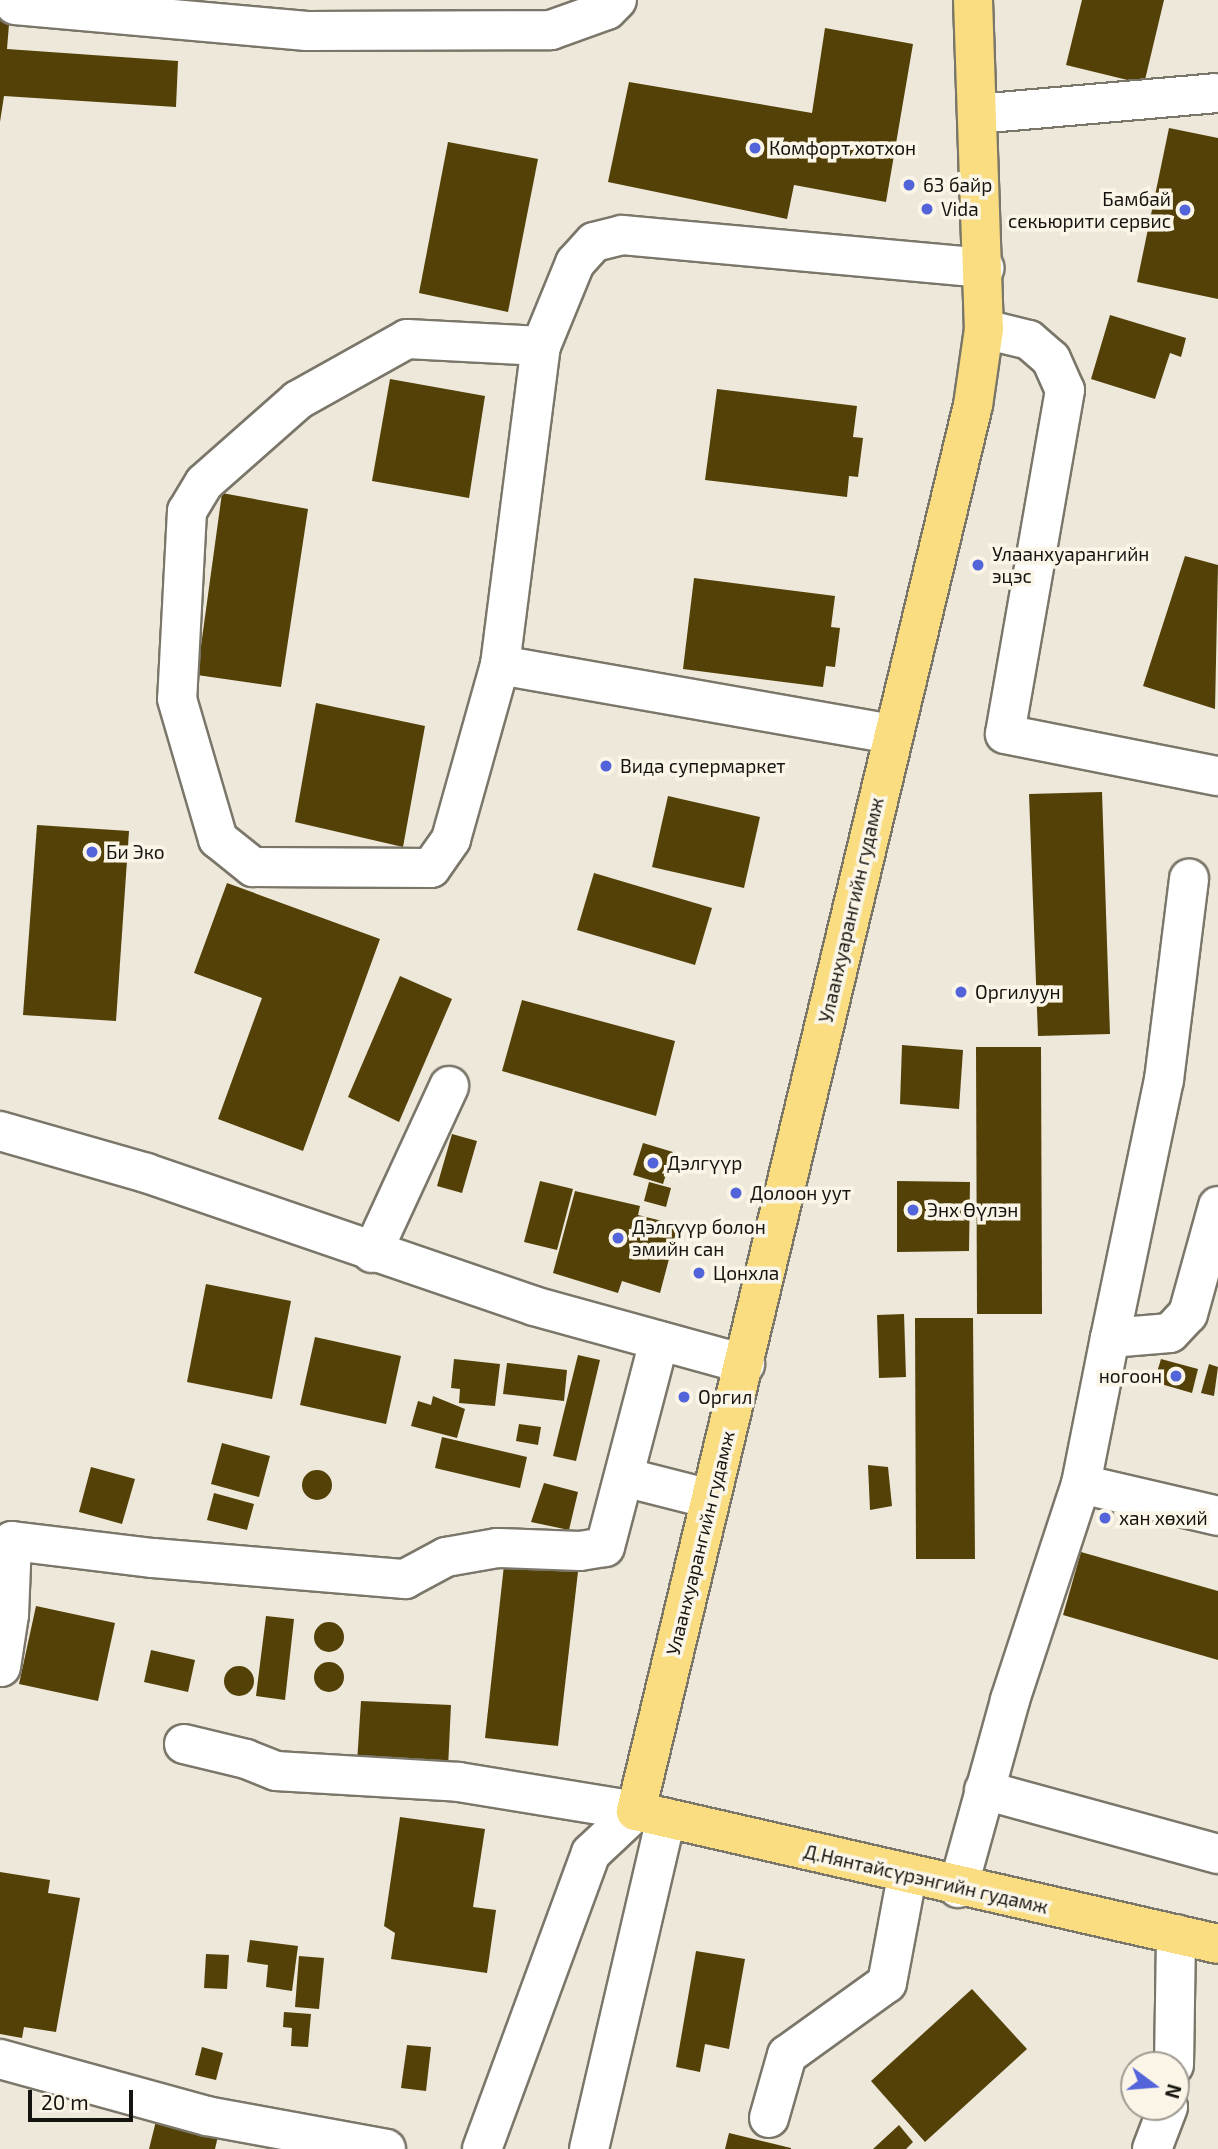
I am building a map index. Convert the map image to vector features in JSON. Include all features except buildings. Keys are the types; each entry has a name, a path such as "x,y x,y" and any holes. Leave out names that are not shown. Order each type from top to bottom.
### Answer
{"main road":[{"name":"Улаанхуарангийн гудамж","path":"651,1815 710,1499 745,1364 973,405 984,329 984,268 973,0"},
{"name":"Д.Нянтайсүрэнгийн гудамж","path":"651,1815 958,1888 1218,1944"}],"street":[{"path":"15,5 307,32 551,30 607,10 617,0"},
{"path":"977,114 1217,88"},
{"path":"541,346 407,339 298,400 204,483 187,511 177,699 218,839 253,867 431,867 451,839 500,665 541,346 575,263 594,242 622,235 984,268"},
{"path":"984,329 1029,340 1051,359 1065,390 1005,734 1218,776"},
{"path":"500,665 893,734"},
{"path":"958,1888 984,1790 1081,1484 1164,1080 1189,879"},
{"path":"372,1253 449,1086"},
{"path":"0,1132 146,1173 372,1253 534,1306 745,1364"},
{"path":"1110,1338 1170,1333 1188,1314 1218,1206"},
{"path":"1,1667 9,1615 12,1541 153,1558 405,1578 446,1557 497,1548 580,1551 605,1547 659,1341"},
{"path":"624,1477 710,1499"},
{"path":"1081,1484 1218,1516"},
{"path":"184,1744 246,1759 276,1771 458,1782 651,1815"},
{"path":"984,1790 1218,1854"},
{"path":"482,2149 591,1853 651,1815"},
{"path":"589,2149 651,1815"},
{"path":"769,2118 787,2055 887,1983 907,1876"},
{"path":"1174,2051 1176,1934"},
{"path":"0,2059 207,2116 386,2149"},
{"path":"1152,2149 1163,2121"}],"place":[{"name":"Комфорт хотхон","path":"755,148"},
{"name":"63 байр","path":"909,185"},
{"name":"Vida","path":"927,209"},
{"name":"Бамбай секьюрити сервис","path":"1185,210"},
{"name":"Улаанхуарангийн эцэс","path":"978,565"},
{"name":"Вида супермаркет","path":"606,766"},
{"name":"Би Эко","path":"92,852"},
{"name":"Оргилуун","path":"961,992"},
{"name":"Дэлгүүр","path":"653,1163"},
{"name":"Долоон уут","path":"736,1193"},
{"name":"Энх Өүлэн","path":"913,1210"},
{"name":"Дэлгүүр болон эмийн сан","path":"618,1238"},
{"name":"Цонхла","path":"699,1273"},
{"name":"ногоон","path":"1176,1376"},
{"name":"Оргил","path":"684,1397"},
{"name":"хан хөхий","path":"1105,1518"}]}
